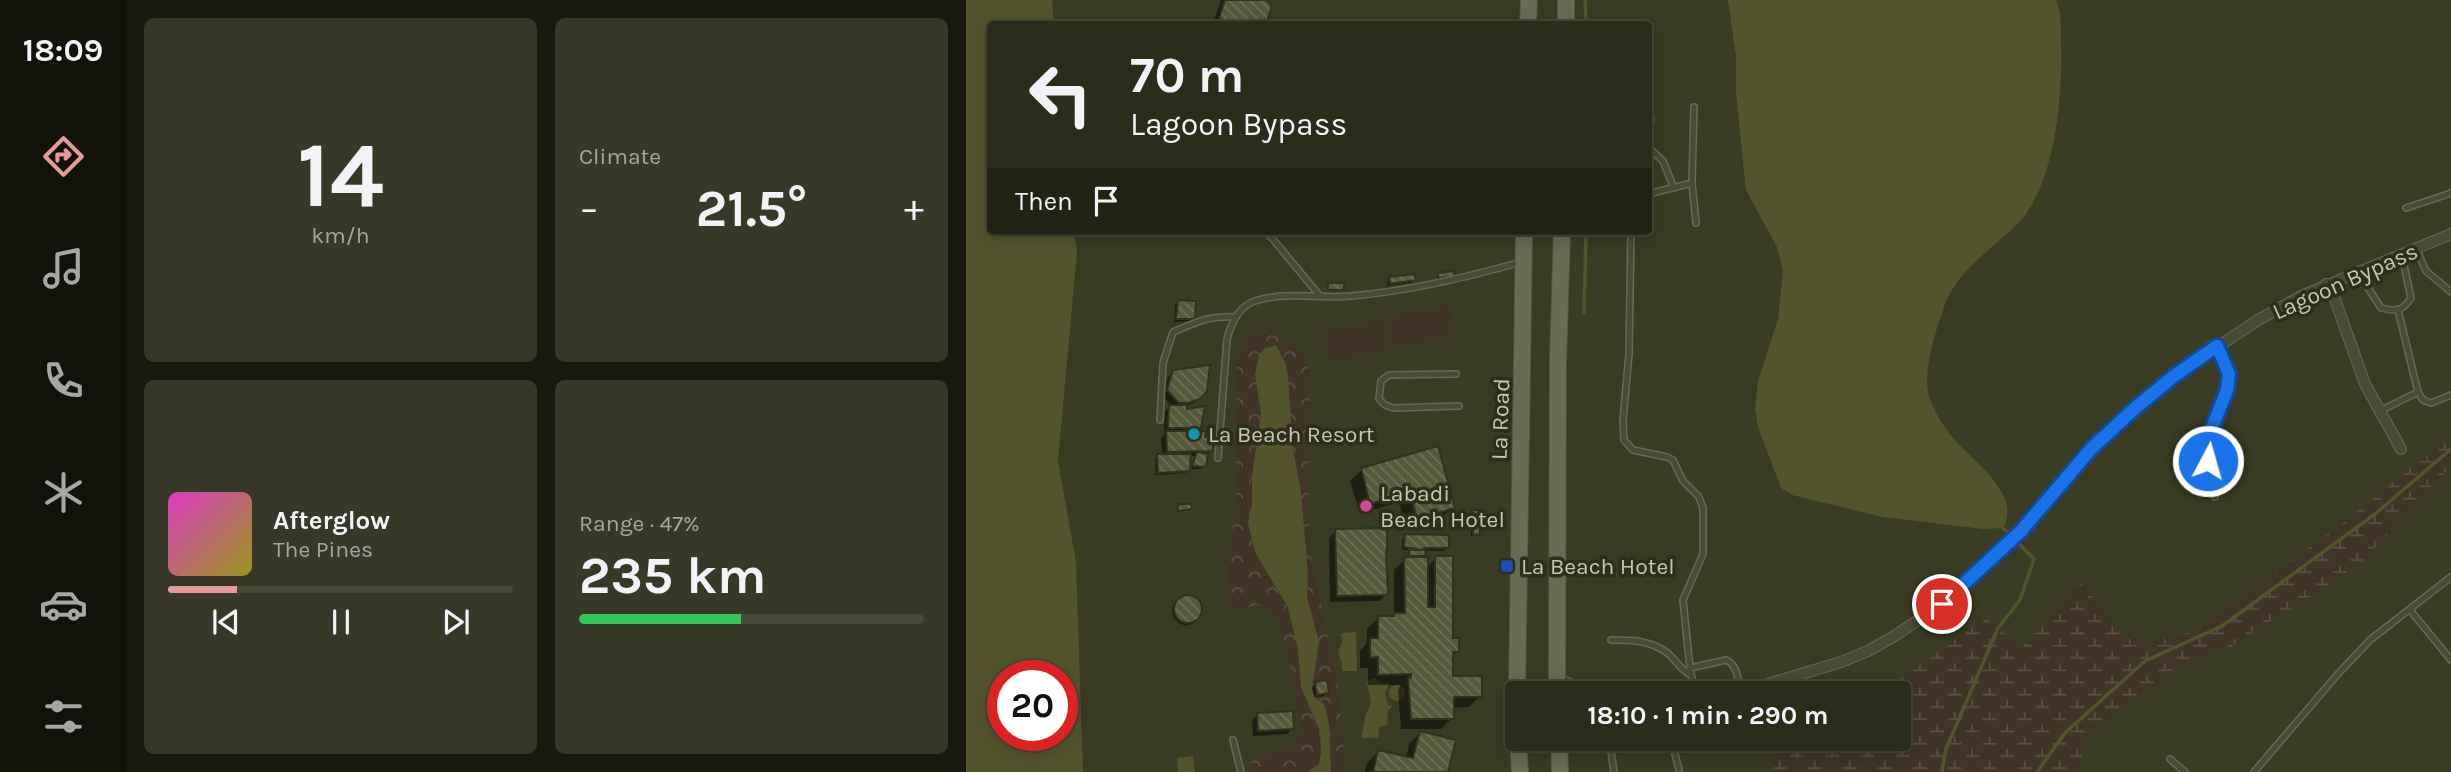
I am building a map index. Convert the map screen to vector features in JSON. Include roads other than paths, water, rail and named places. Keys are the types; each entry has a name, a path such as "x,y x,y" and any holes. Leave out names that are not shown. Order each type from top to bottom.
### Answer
{"main road":[{"path":"1528,21 1529,0"},
{"path":"1566,0 1566,21"},
{"name":"La Road","path":"1517,681 1524,235"},
{"path":"1557,681 1558,362 1562,235"},
{"path":"1519,751 1520,772"},
{"path":"1559,751 1560,772"}],"street":[{"name":"Lagoon Bypass","path":"1779,681 1868,651 1942,604 2021,531 2091,449 2174,376 2217,346 2258,320 2326,284 2402,256 2451,234"},
{"path":"2326,284 2333,294 2365,384 2401,449"}],"lane":[{"path":"1693,107 1692,183 1696,223"},
{"path":"1652,151 1663,161 1674,188"},
{"path":"1652,193 1692,183"},
{"path":"2406,208 2451,193"},
{"path":"1269,235 1320,296"},
{"path":"1631,235 1624,440 1633,450 1673,460 1683,481 1699,496 1703,508 1703,554 1683,600 1692,681"},
{"path":"2416,248 2426,271 2451,292"},
{"path":"2358,272 2381,308 2398,310 2406,307 2411,298 2402,256"},
{"path":"1218,458 1227,339 1236,317 1247,304 1275,296 1350,296 1430,285 1524,261"},
{"path":"2398,310 2418,392 2423,400 2431,403 2451,395"},
{"path":"1160,420 1163,363 1173,332 1204,318 1218,315 1236,317"},
{"path":"2215,497 2208,461 2213,425 2227,390 2229,374 2217,346"},
{"path":"1456,374 1389,375 1381,381 1379,399 1393,408 1459,406"},
{"path":"2380,411 2418,392"},
{"path":"2254,772 2370,640 2451,578"},
{"path":"2410,610 2451,660"},
{"path":"1611,640 1645,642 1666,652 1691,676"},
{"path":"1690,667 1726,660 1732,662 1738,681"},
{"path":"1233,740 1241,772"},
{"path":"1611,751 1614,772"},
{"path":"1674,751 1679,770"},
{"path":"2170,759 2185,772"}],"waterway":[{"path":"1585,0 1586,21"},
{"path":"1584,313 1586,235"},
{"path":"2037,772 2065,733 2145,661 2222,626 2375,514 2451,449"},
{"path":"1942,772 1946,749 1998,628 2020,600 2034,559 2003,528"}],"place":[{"name":"La Beach Resort","path":"1194,434"},
{"name":"Labadi Beach Hotel","path":"1366,506"},
{"name":"La Beach Hotel","path":"1507,566"}]}
